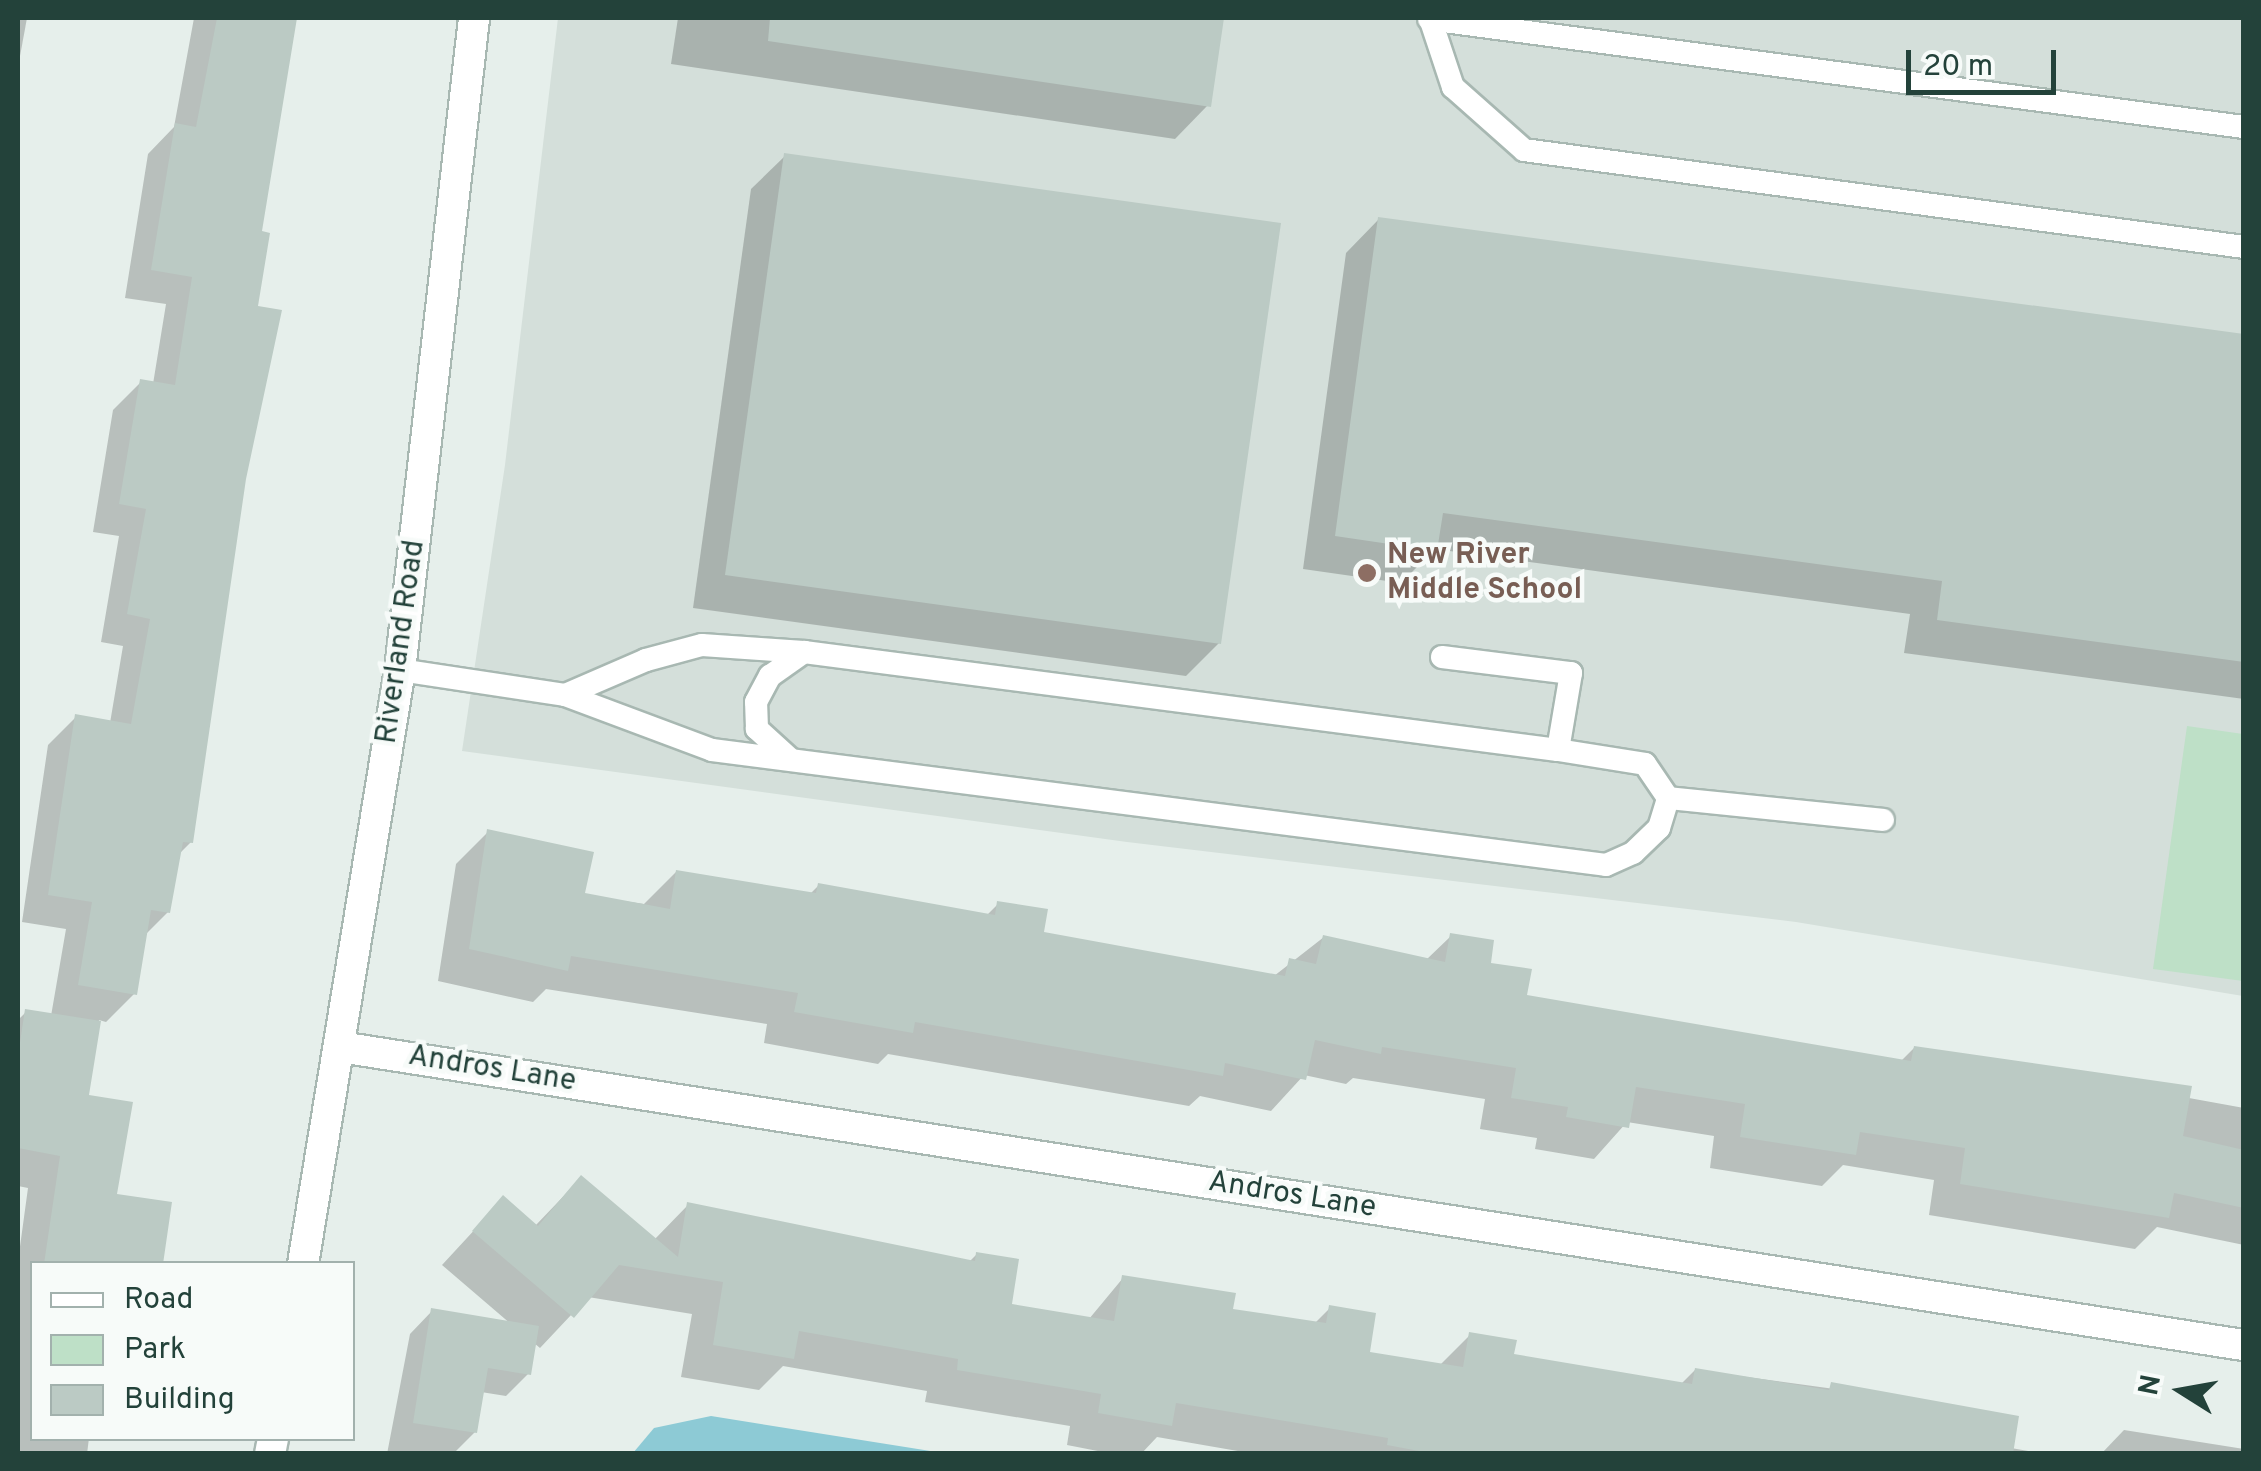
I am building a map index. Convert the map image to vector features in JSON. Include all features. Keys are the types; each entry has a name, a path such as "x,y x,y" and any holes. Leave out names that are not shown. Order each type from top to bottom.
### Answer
{"street":[{"name":"Riverland Road","path":"304,1261 400,670 474,18"},
{"name":"Andros Lane","path":"340,1047 2244,1345"}],"lane":[{"path":"2244,126 1430,18 1452,87 1524,150 2244,247"},
{"path":"565,696 646,660 702,645 804,652 1558,750 1644,764 1668,798 1884,820"},
{"path":"790,759 757,729 756,702 770,676 804,652"},
{"path":"1442,657 1572,673 1558,750"},
{"path":"400,670 565,696 712,750 1606,865 1633,853 1659,828 1668,798"}],"shaded area":[{"name":"New River Middle School","path":"558,18 2243,18 2243,996 1796,922 1127,842 462,751 505,465"}],"green space":[{"path":"2187,726 2243,734 2243,981 2153,969"}],"water":[{"path":"711,1416 943,1453 633,1453 654,1428"}],"building":[{"path":"217,18 297,18 262,231 270,233 258,306 282,310 246,479 193,843 183,842 170,913 151,910 137,995 78,985 92,902 48,895 75,714 131,724 150,619 127,614 146,509 119,504 140,379 175,385 192,277 151,270 175,123 196,127"},
{"path":"770,18 1224,18 1211,107 768,41"},
{"path":"784,153 1281,223 1221,644 725,575"},
{"path":"1378,217 2244,334 2244,662 1937,620 1942,581 1443,513 1437,551 1335,536"},
{"path":"487,829 594,852 585,893 670,909 676,870 816,893 818,883 995,915 997,901 1048,909 1044,932 1285,976 1289,958 1316,964 1323,935 1445,962 1450,933 1494,940 1491,963 1532,969 1527,995 1911,1061 1914,1046 2192,1086 2183,1136 2244,1150 2244,1208 2174,1193 2169,1218 1960,1184 1965,1148 1860,1132 1856,1155 1740,1137 1745,1104 1636,1087 1629,1128 1566,1117 1568,1107 1511,1098 1516,1068 1382,1047 1381,1054 1315,1040 1306,1080 1225,1063 1223,1076 915,1022 913,1033 794,1012 798,993 571,956 568,971 469,949"},
{"path":"25,1009 101,1021 89,1095 133,1102 117,1194 172,1202 163,1261 44,1261 60,1156 18,1148 18,1056"},
{"path":"581,1175 678,1257 687,1202 975,1261 976,1252 1019,1259 1012,1304 1114,1321 1122,1275 1236,1293 1233,1309 1326,1323 1329,1305 1376,1313 1370,1352 1463,1367 1469,1332 1517,1340 1514,1354 1692,1384 1695,1368 1829,1390 1831,1382 2019,1416 2013,1454 1435,1454 1387,1445 1388,1438 1176,1403 1172,1426 1098,1413 1101,1394 957,1370 958,1359 799,1331 794,1359 713,1345 723,1282 619,1265 574,1318 472,1231 503,1195 538,1226"},
{"path":"431,1308 539,1326 531,1375 488,1368 477,1433 413,1423"}],"place":[{"name":"New River Middle School","path":"1367,573"}]}
